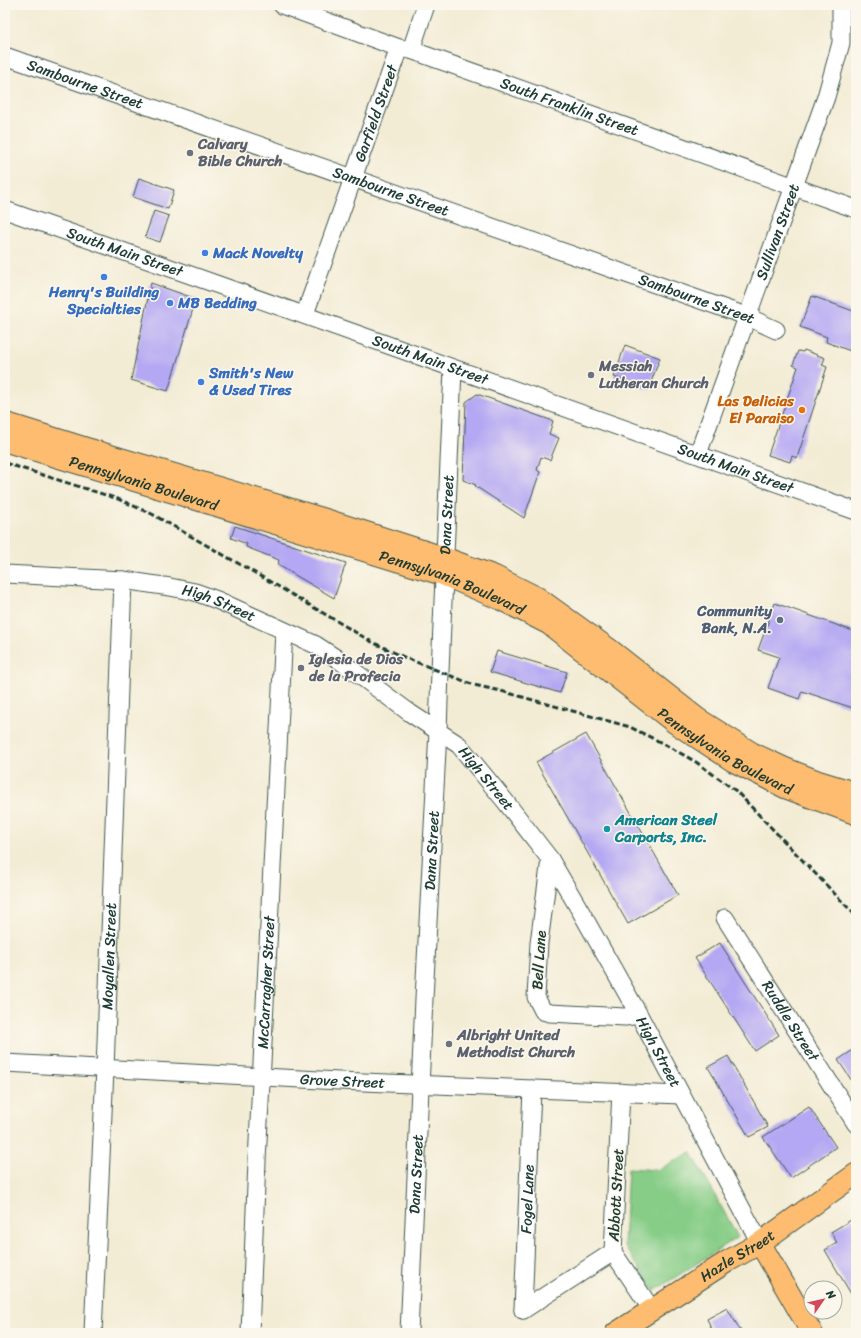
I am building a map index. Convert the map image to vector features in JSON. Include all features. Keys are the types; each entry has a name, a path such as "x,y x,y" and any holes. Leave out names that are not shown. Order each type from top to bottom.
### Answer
{"main road":[{"name":"Pennsylvania Boulevard","path":"5,423 324,519 444,567 500,599 549,624 675,723 733,761 786,788 856,814"},
{"name":"Pennsylvania Boulevard","path":"5,441 444,567 494,576 538,598 608,649 698,719 752,752 784,768 856,793"},
{"name":"Hazle Street","path":"616,1333 728,1261 760,1243 856,1174"},
{"path":"760,1243 812,1333"}],"street":[{"name":"South Franklin Street","path":"282,5 856,209"},
{"name":"Garfield Street","path":"305,314 351,179 405,49 426,5"},
{"name":"Sullivan Street","path":"698,454 746,316 826,97 841,43 841,5"},
{"name":"Sambourne Street","path":"5,56 351,179 746,316 776,330"},
{"name":"South Main Street","path":"5,210 305,314 453,369 698,454 856,511"},
{"name":"Dana Street","path":"409,1333 438,731 453,369"},
{"name":"High Street","path":"5,574 123,580 194,592 217,600 316,645 459,745 550,859 639,1015 760,1243"},
{"name":"Moyallen Street","path":"93,1333 105,1069 123,580"},
{"name":"McCarragher Street","path":"250,1333 284,631"},
{"name":"Bell Lane","path":"550,859 539,943 536,997 543,1011 550,1014 617,1017 639,1015"},
{"name":"Ruddle Street","path":"725,918 856,1124"},
{"name":"Grove Street","path":"5,1063 262,1077 681,1095"},
{"name":"Fogel Lane","path":"532,1089 523,1310 613,1252"},
{"name":"Abbott Street","path":"621,1092 613,1252 652,1310"}],"green space":[{"path":"691,1152 738,1237 654,1291 624,1245 628,1168 658,1170"}],"building":[{"path":"139,178 174,190 168,209 133,197"},
{"path":"154,211 169,216 160,242 145,237"},
{"path":"151,283 196,299 168,391 131,380"},
{"path":"812,296 856,312 856,353 826,342 827,337 800,327"},
{"path":"625,345 660,358 648,390 614,377"},
{"path":"804,350 825,358 822,365 827,367 797,458 792,456 790,462 768,455 798,367 793,365 798,351 803,352"},
{"path":"477,394 553,421 549,434 559,438 550,460 541,457 537,470 540,472 524,518 475,486 476,485 463,480 466,402"},
{"path":"235,526 346,563 334,598 278,565 279,560 246,547 247,544 231,538"},
{"path":"775,603 856,632 856,709 802,691 799,699 768,688 779,657 758,650 765,631 761,630 763,625 767,626"},
{"path":"497,651 567,672 560,693 490,672"},
{"name":"American Steel Carports, Inc.","path":"586,734 678,895 628,924 536,762"},
{"path":"720,943 779,1035 755,1051 695,958"},
{"path":"856,1048 856,1087 838,1060"},
{"path":"728,1056 768,1127 749,1137 708,1067"},
{"path":"809,1107 836,1147 791,1178 763,1137"},
{"path":"856,1217 856,1298 854,1299 825,1250 837,1243 831,1232"},
{"path":"727,1308 742,1333 714,1333 707,1319"}],"railway":[{"path":"5,463 118,499 152,514 372,642 406,658 474,685 501,691 630,727 666,745 696,762 736,791 856,916"}],"place":[{"name":"Calvary Bible Church","path":"190,153"},
{"name":"Mack Novelty","path":"205,253"},
{"name":"Henry's Building Specialties","path":"104,277"},
{"name":"MB Bedding","path":"170,303"},
{"name":"Messiah Lutheran Church","path":"591,375"},
{"name":"Smith's New & Used Tires","path":"201,382"},
{"name":"Las Delicias El Paraiso","path":"802,410"},
{"name":"Community Bank, N.A.","path":"780,620"},
{"name":"Iglesia de Dios de la Profecia","path":"301,668"},
{"name":"American Steel Carports, Inc.","path":"607,829"},
{"name":"Albright United Methodist Church","path":"449,1044"}]}
